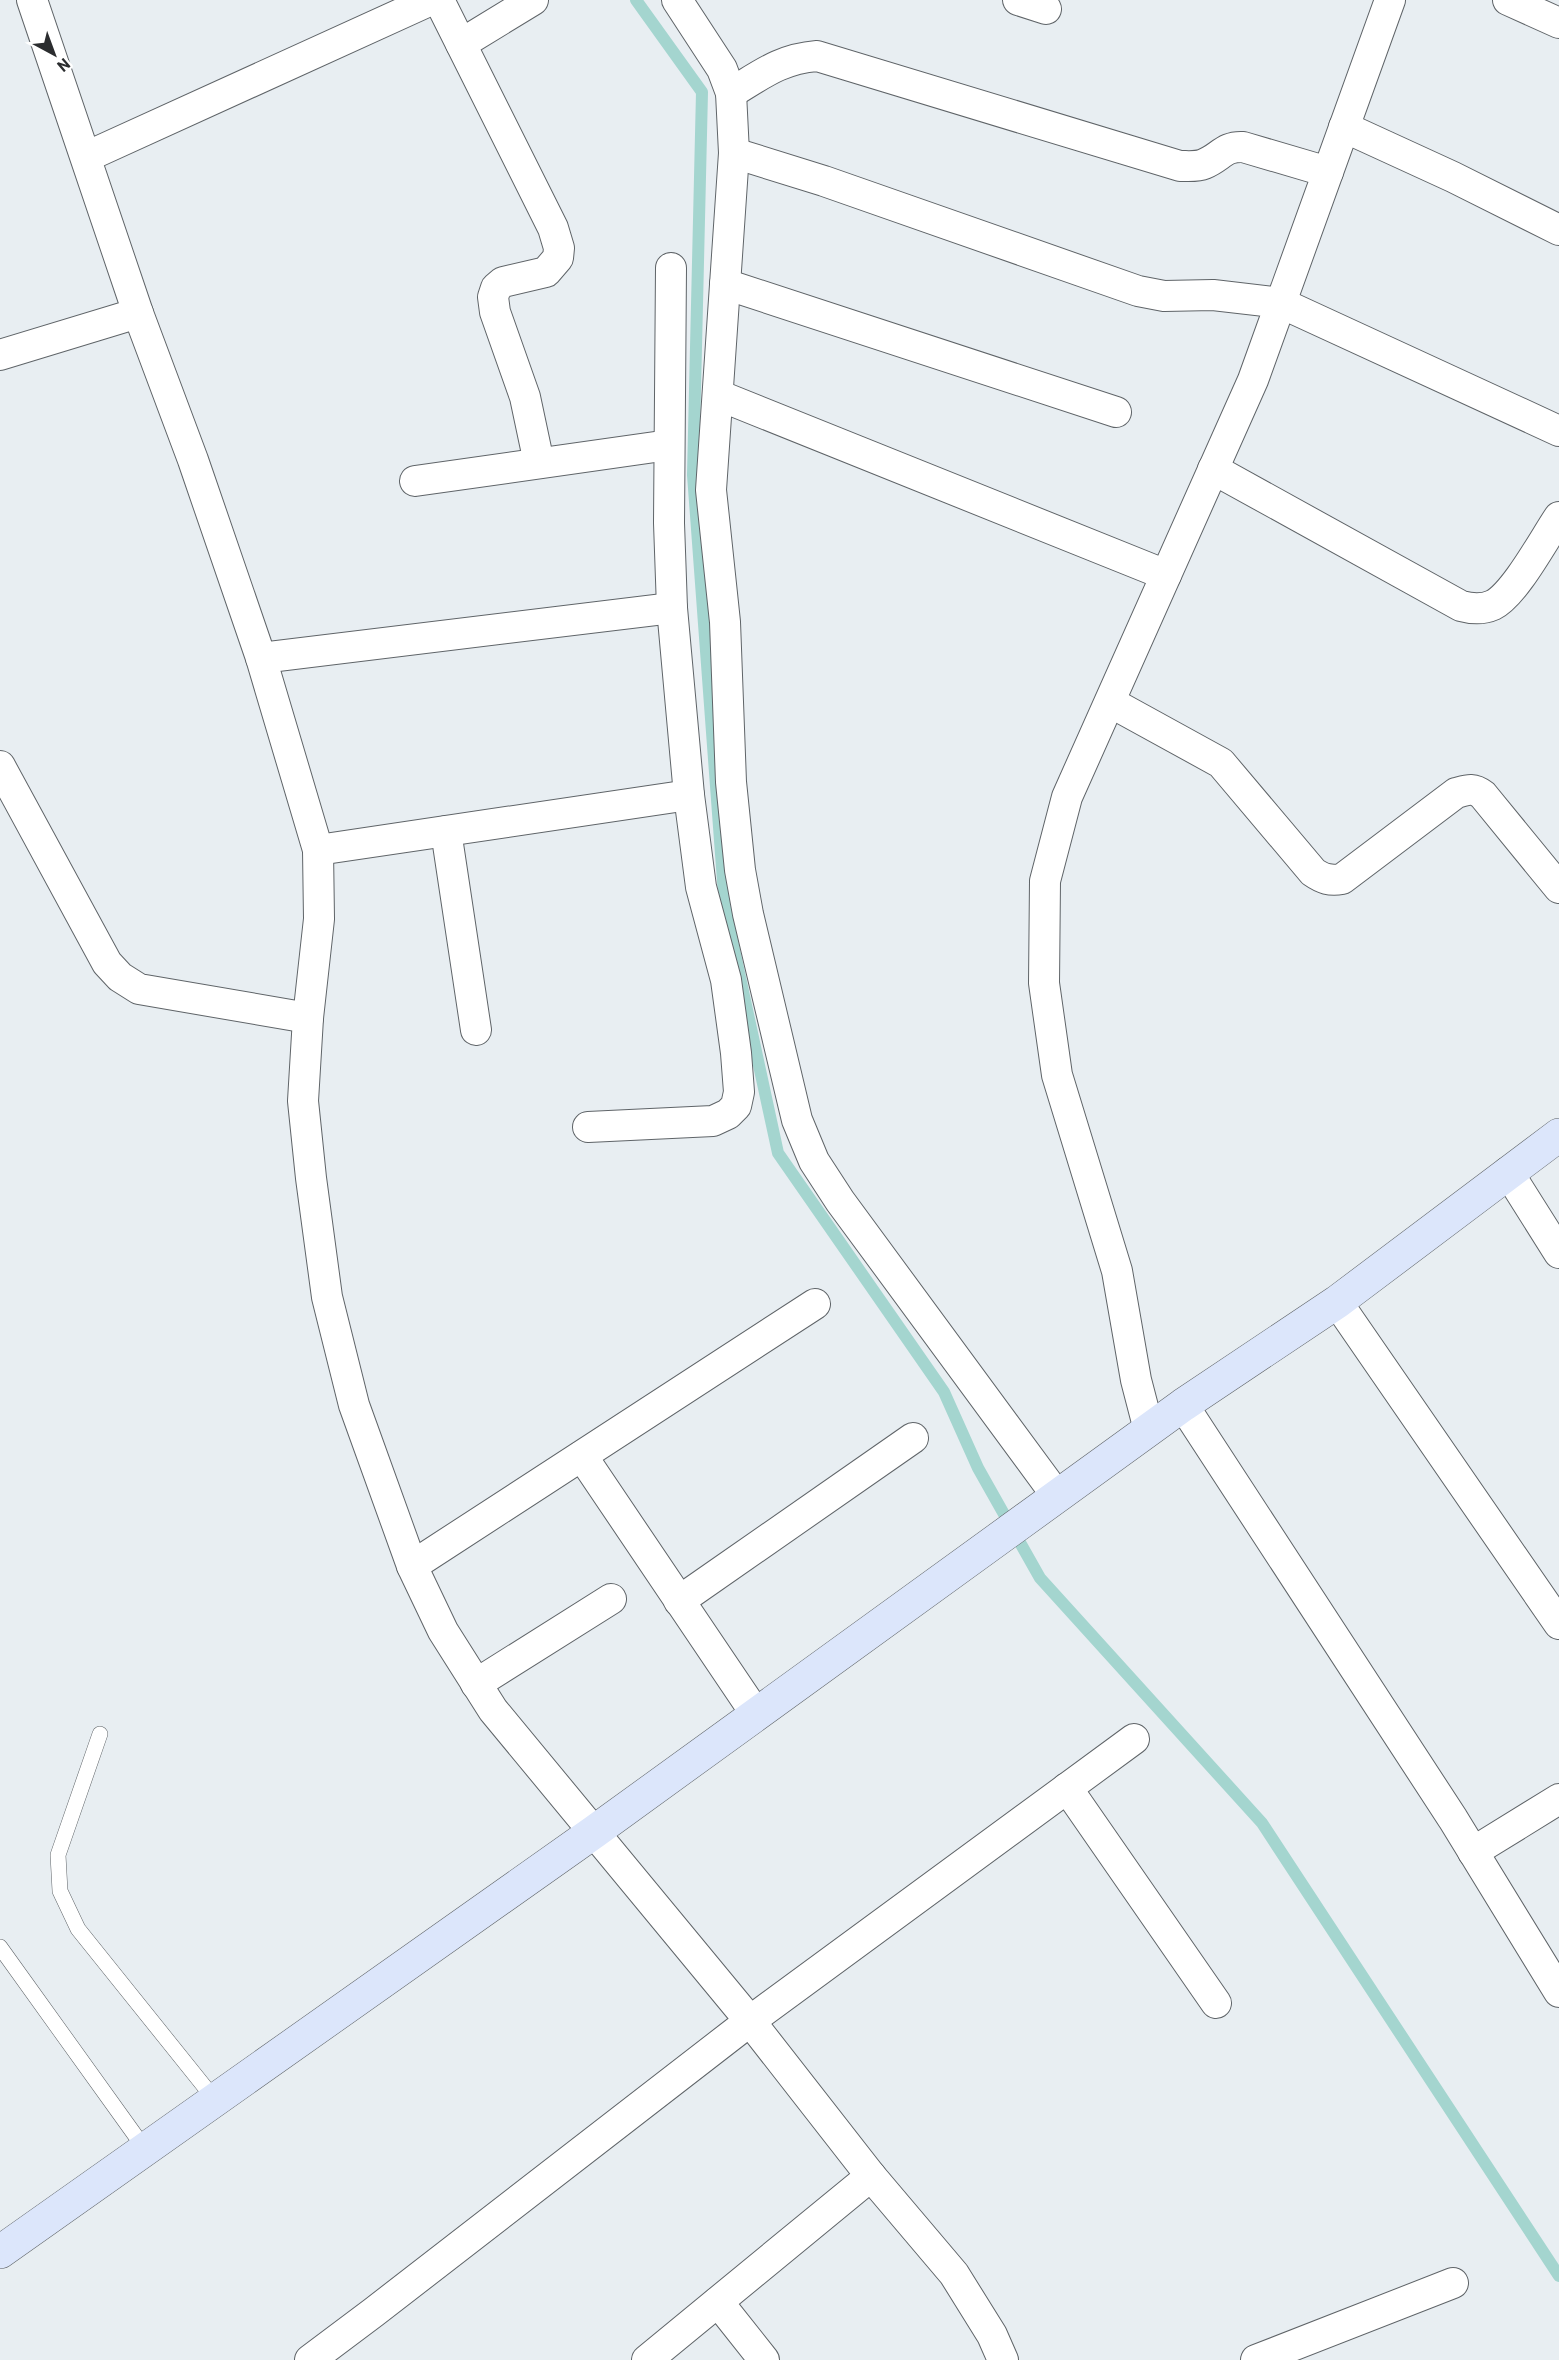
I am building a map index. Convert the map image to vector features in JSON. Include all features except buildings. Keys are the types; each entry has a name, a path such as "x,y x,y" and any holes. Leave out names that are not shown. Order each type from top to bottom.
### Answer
{"street":[{"path":"32,0 138,313 193,460 261,658 318,850 319,919 308,1018 303,1101 327,1297 354,1405 412,1566 443,1630 493,1710 750,2021 871,2176 954,2274 992,2335 1003,2360"},
{"path":"86,157 431,0"},
{"path":"439,0 553,228 559,248 558,258 546,272 503,282 496,288 493,297 495,312 525,397 539,464"},
{"path":"461,44 533,0"},
{"path":"677,0 722,69 731,93 735,153 711,490 725,622 731,782 748,915 797,1120 814,1161 840,1201 1057,1496"},
{"path":"1018,0 1046,9"},
{"path":"1149,1430 1136,1380 1117,1272 1057,1075 1044,983 1046,881 1067,797 1253,380 1390,0"},
{"path":"1508,0 1559,23"},
{"path":"731,93 780,63 799,57 817,56 1180,166 1206,163 1231,147 1243,147 1328,172"},
{"path":"1344,127 1453,177 1559,230"},
{"path":"735,153 824,181 1138,291 1164,296 1213,294 1281,303 1559,431"},
{"path":"588,1127 713,1121 728,1114 736,1106 739,1092 726,980 701,887 689,795 672,608 669,445 671,268"},
{"path":"725,284 1116,411"},
{"path":"0,355 138,313"},
{"path":"718,395 1166,575"},
{"path":"415,481 669,445"},
{"path":"1213,469 1461,606 1475,610 1493,605 1509,593 1555,535"},
{"path":"261,658 672,608"},
{"path":"1110,702 1221,764 1313,872 1323,879 1342,879 1456,794 1468,789 1477,790 1483,795 1559,888"},
{"path":"0,766 107,963 120,977 139,989 308,1018"},
{"path":"318,850 689,795"},
{"path":"446,831 476,1030"},
{"path":"0,2252 594,1832 1183,1405 1337,1302 1559,1135"},
{"path":"1508,1172 1559,1253"},
{"path":"1337,1302 1559,1624"},
{"path":"412,1566 815,1304"},
{"path":"1183,1405 1473,1852 1559,1992"},
{"path":"679,1601 913,1438"},
{"path":"582,1456 756,1714"},
{"path":"476,1684 612,1599"},
{"path":"310,2360 750,2021 1134,1738"},
{"path":"1067,1788 1216,2003"},
{"path":"1473,1852 1559,1799"},
{"path":"647,2360 871,2176"},
{"path":"1256,2360 1453,2283"},
{"path":"718,2302 764,2360"}],"lane":[{"path":"100,1734 58,1855 60,1891 78,1929 216,2101"},
{"path":"0,1947 145,2150"}],"waterway":[{"path":"636,0 702,92 693,475 725,908 778,1153 944,1392 978,1468 1040,1578 1262,1823 1559,2276"}]}
